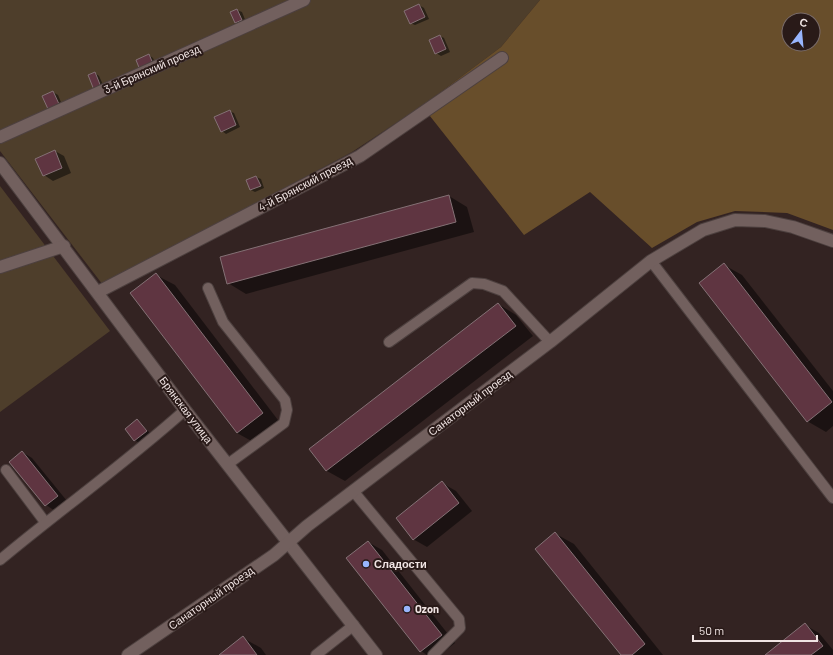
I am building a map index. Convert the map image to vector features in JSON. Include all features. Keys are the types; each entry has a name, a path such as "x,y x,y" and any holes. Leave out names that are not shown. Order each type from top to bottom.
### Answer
{"street":[{"name":"3-й Брянский проезд","path":"0,137 304,0"},
{"name":"4-й Брянский проезд","path":"98,292 360,156 502,58"},
{"name":"Брянская улица","path":"0,162 185,410 376,655"},
{"name":"Санаторный проезд","path":"128,655 274,555 307,526 354,492 550,342 651,261 703,230 735,220 765,221 793,227 833,241"},
{"path":"0,267 64,246"}],"lane":[{"path":"651,261 833,498"},
{"path":"389,342 472,283 484,284 503,290 550,342"},
{"path":"208,288 223,322 284,400 287,410 284,423 228,464"},
{"path":"0,560 45,522 106,476 185,410"},
{"path":"6,470 45,522"},
{"path":"354,492 459,619 460,628 433,655"},
{"path":"316,655 354,625"}],"shaded area":[{"path":"0,0 540,0 501,47 422,106 352,152 103,285 0,151"},
{"path":"540,0 833,0 833,230 787,213 735,211 697,222 652,248 590,192 524,235 422,106 501,47"},
{"path":"0,186 110,331 0,412"}],"building":[{"path":"419,4 425,17 410,24 404,11"},
{"path":"237,9 242,20 235,23 230,12"},
{"path":"440,35 446,49 435,54 429,40"},
{"path":"149,54 153,64 140,70 136,60"},
{"path":"95,72 101,87 94,90 88,75"},
{"path":"53,91 59,104 48,109 42,96"},
{"path":"230,110 236,125 221,132 214,117"},
{"path":"55,150 62,168 43,176 35,159"},
{"path":"256,176 261,186 250,190 246,180"},
{"path":"449,195 456,222 227,284 220,257"},
{"path":"724,263 832,402 807,422 699,283"},
{"path":"156,273 263,413 237,433 130,293"},
{"path":"498,303 516,326 326,471 309,449"},
{"path":"137,419 147,431 134,441 125,429"},
{"path":"22,451 58,496 45,506 9,462"},
{"path":"442,481 459,503 413,540 396,518"},
{"path":"555,532 645,644 632,655 621,655 535,549"},
{"path":"368,541 442,635 420,652 346,558"},
{"path":"805,623 823,646 811,655 765,655"},
{"path":"243,636 257,655 219,655"}],"place":[{"name":"Сладости","path":"366,564"},
{"name":"Ozon","path":"407,609"}]}
